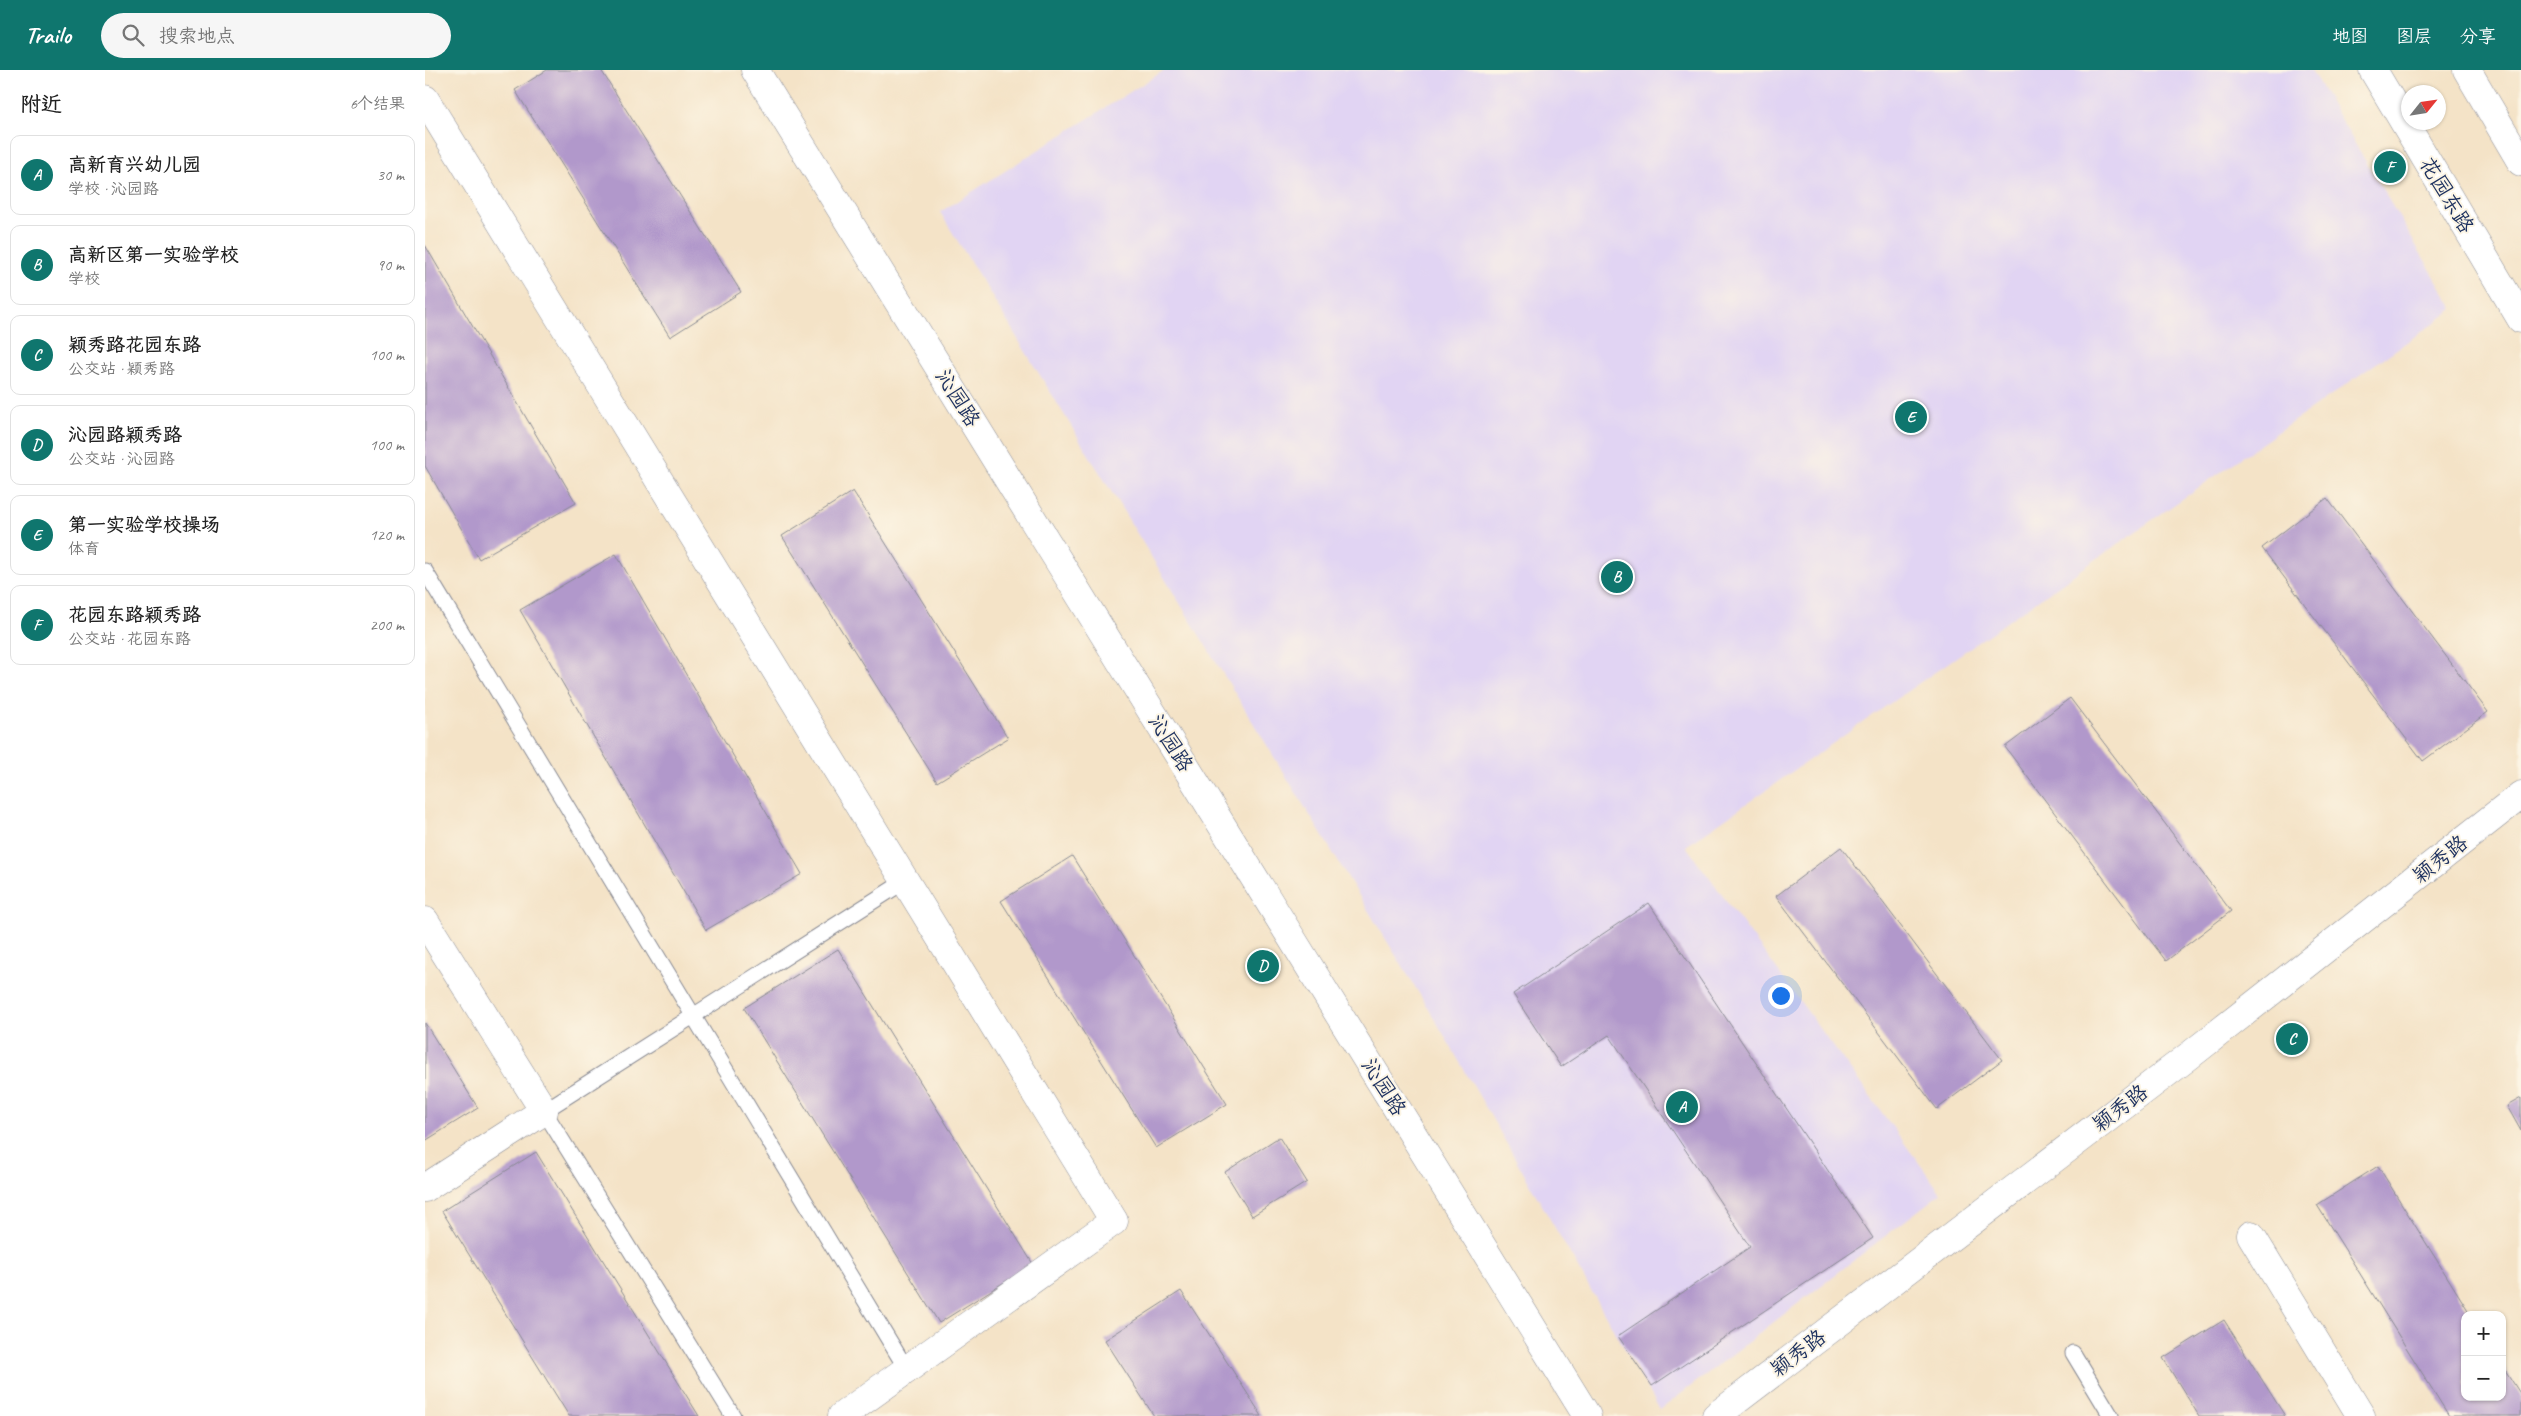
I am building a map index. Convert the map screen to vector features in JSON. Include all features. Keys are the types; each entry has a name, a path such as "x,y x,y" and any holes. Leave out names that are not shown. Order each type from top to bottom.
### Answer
{"street":[{"name":"沁园路","path":"755,70 1587,1416"},
{"name":"花园东路","path":"2373,70 2521,319"},
{"path":"2467,70 2521,162"},
{"path":"426,104 1113,1221 842,1416"},
{"name":"颖秀路","path":"1716,1416 2196,1050 2521,795"},
{"path":"425,921 544,1111 425,1188"},
{"path":"2251,1235 2361,1416"}],"lane":[{"path":"425,571 907,1370"},
{"path":"733,1416 544,1111 905,881"},
{"path":"2073,1353 2111,1416"}],"shaded area":[{"path":"1165,70 2311,70 2454,309 1686,846 1941,1193 1660,1410 1436,1021 940,212"}],"building":[{"path":"547,70 601,70 741,292 670,337 515,90"},
{"path":"425,245 576,503 479,559 425,466"},
{"path":"853,491 1008,738 937,782 782,536"},
{"path":"2327,498 2488,712 2423,761 2262,548"},
{"path":"616,554 802,874 706,930 520,610"},
{"path":"2070,698 2231,911 2166,961 2005,747"},
{"path":"1841,847 2002,1060 1937,1109 1776,896"},
{"path":"1072,856 1227,1104 1156,1148 1001,901"},
{"path":"1649,903 1873,1238 1652,1386 1618,1336 1750,1247 1609,1035 1561,1067 1513,994"},
{"path":"838,949 1033,1264 939,1323 744,1008"},
{"path":"425,1023 478,1108 425,1141"},
{"path":"2521,1098 2521,1131 2507,1106"},
{"path":"1279,1137 1307,1182 1252,1216 1225,1172"},
{"path":"536,1152 699,1416 569,1416 442,1211"},
{"path":"2378,1166 2469,1311 2461,1311 2461,1401 2506,1401 2506,1371 2521,1395 2521,1416 2449,1416 2317,1205"},
{"path":"1181,1291 1262,1416 1154,1416 1105,1340"},
{"path":"2224,1320 2285,1416 2199,1416 2163,1358"}],"place":[{"name":"花园东路颖秀路","path":"2390,167"},
{"name":"第一实验学校操场","path":"1911,417"},
{"name":"高新区第一实验学校","path":"1617,577"},
{"name":"沁园路颖秀路","path":"1263,966"},
{"name":"颖秀路花园东路","path":"2292,1039"},
{"name":"高新育兴幼儿园","path":"1682,1107"}]}
